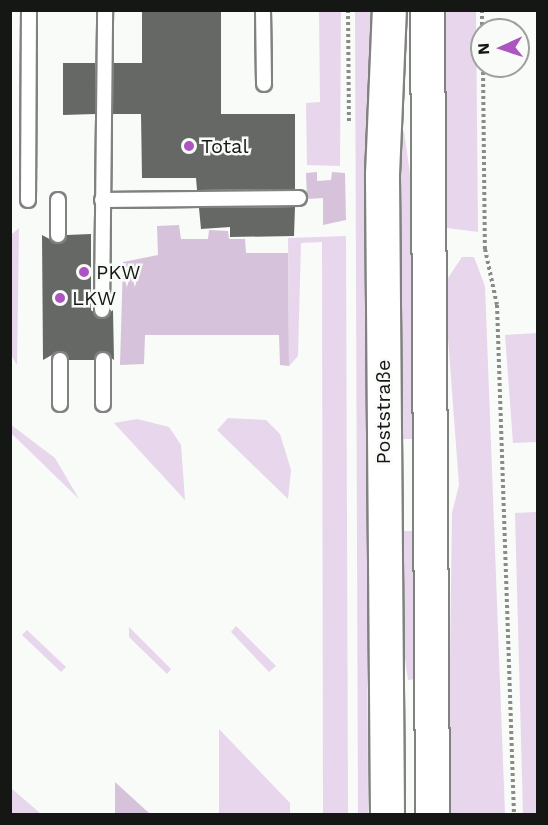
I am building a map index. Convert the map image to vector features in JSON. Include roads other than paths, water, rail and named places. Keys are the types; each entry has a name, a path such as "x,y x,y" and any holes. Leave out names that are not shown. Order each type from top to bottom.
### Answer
{"street":[{"name":"Poststraße","path":"387,814 382,174 389,10"},
{"path":"427,10 432,814"}],"lane":[{"path":"28,10 28,200"},
{"path":"102,310 105,10"},
{"path":"263,10 264,84"},
{"path":"102,200 299,198"},
{"path":"58,200 58,235"},
{"path":"60,360 60,404"},
{"path":"103,360 103,404"}],"place":[{"name":"Total","path":"189,146"},
{"name":"PKW","path":"84,272"},
{"name":"LKW","path":"60,298"}]}
